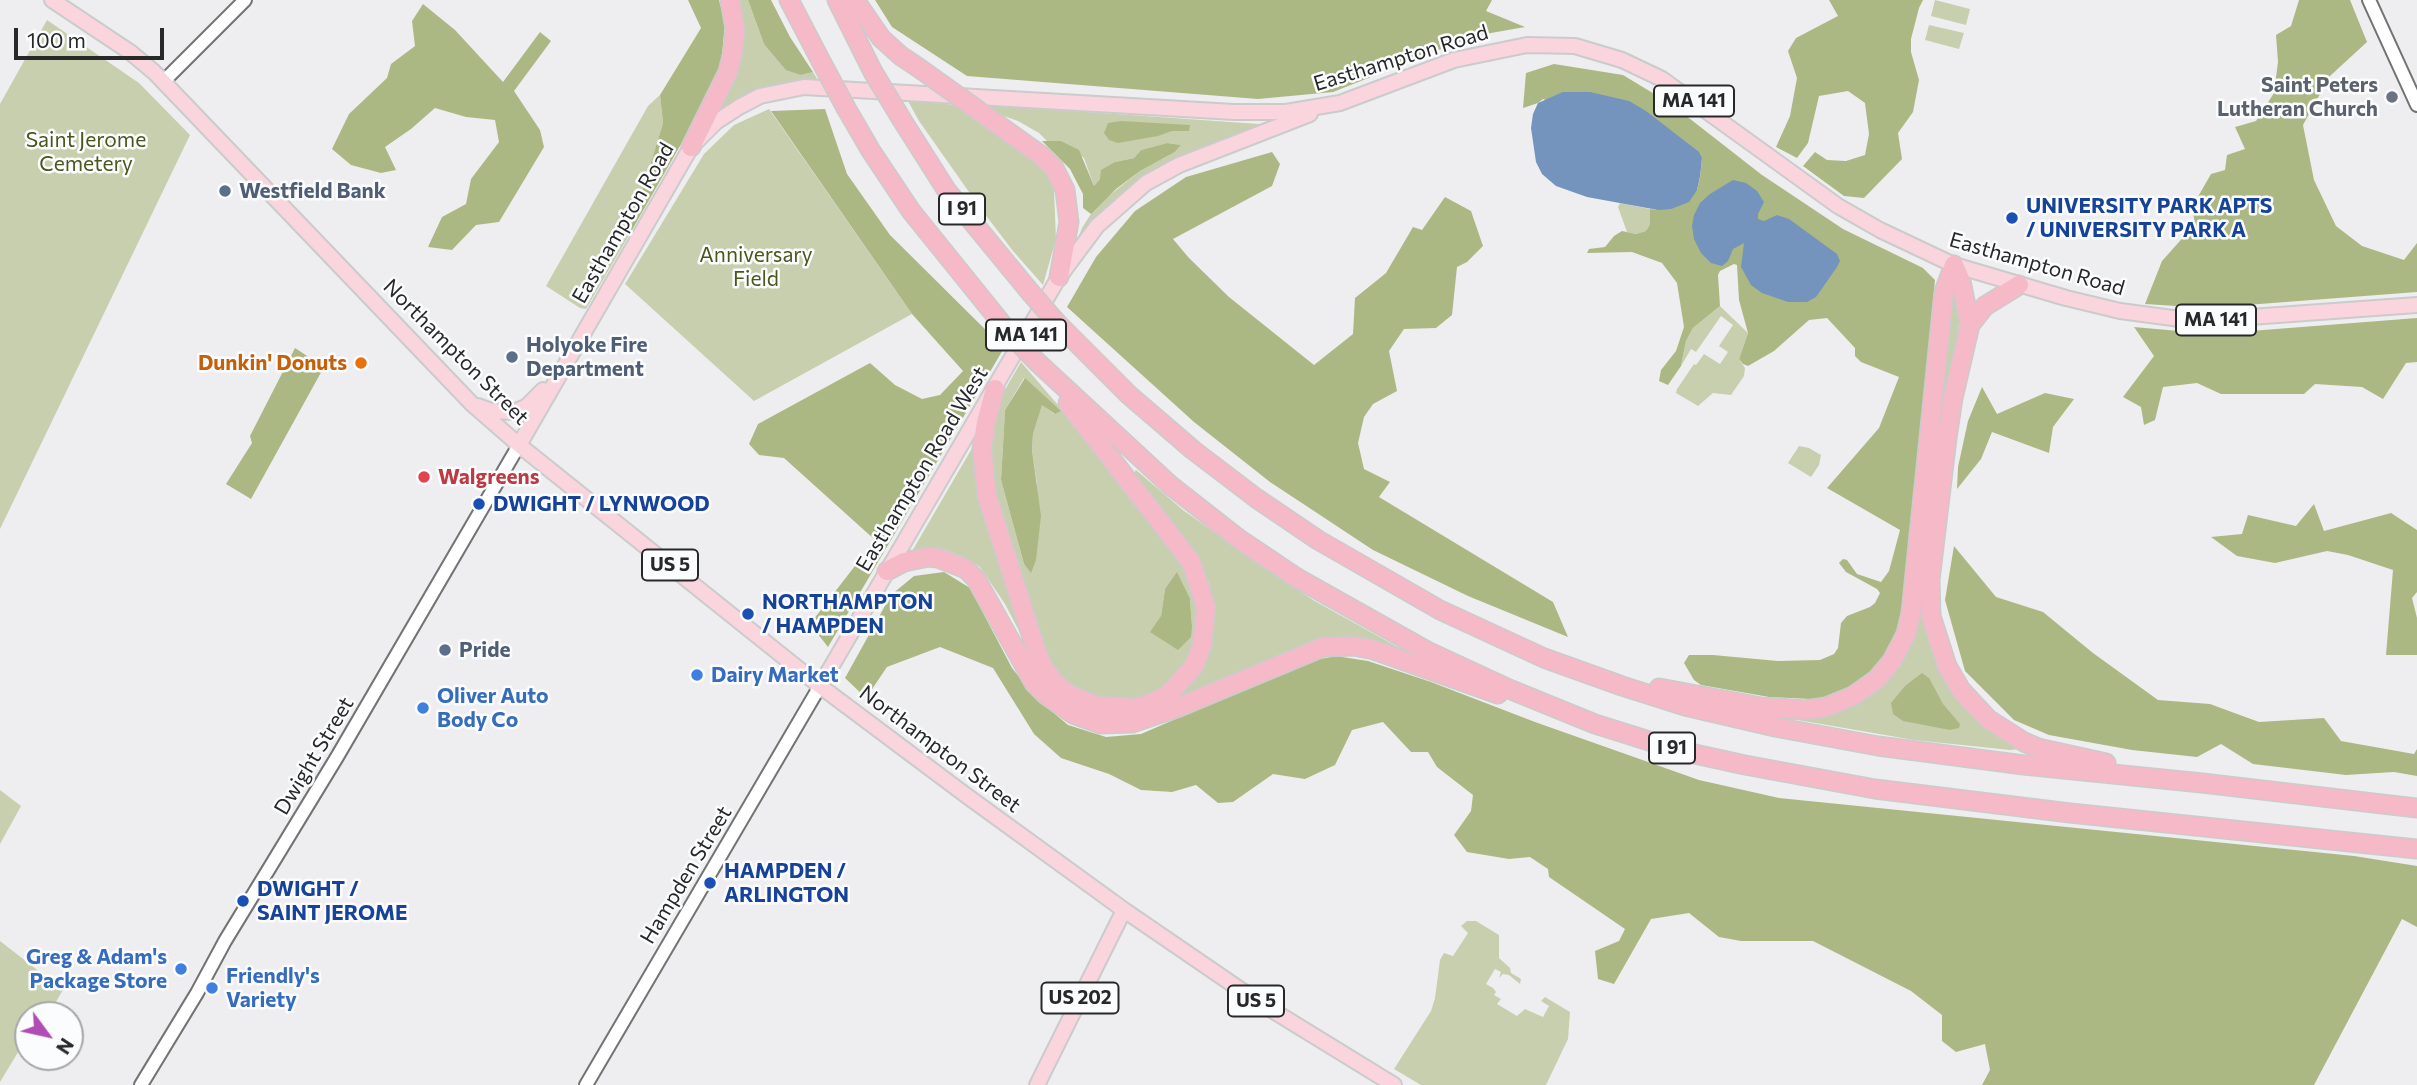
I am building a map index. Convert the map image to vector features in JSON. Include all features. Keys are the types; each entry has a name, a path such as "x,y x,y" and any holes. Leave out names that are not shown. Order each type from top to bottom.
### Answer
{"highway":[{"path":"691,147 728,72 735,29 730,0"},
{"name":"I 91","path":"789,0 846,108 911,211 1035,362 1170,485 1240,539 1297,578 1427,651 1509,689 1595,724 1681,751 1745,765 1875,789 2070,813 2417,849"},
{"name":"I 91","path":"837,0 873,72 947,191 1057,323 1139,403 1193,450 1318,540 1417,598 1544,658 1685,706 1775,727 1878,746 2024,765 2417,808"},
{"path":"855,0 881,37 901,56 1042,156 1054,168 1065,190 1069,222 1059,277"},
{"path":"1954,265 1961,281 1970,326"},
{"path":"1544,658 1723,701 1797,710 1819,708 1844,700 1877,679 1899,650 1911,613 1944,292 1954,265"},
{"path":"2019,285 1985,306 1970,326 1953,398 1930,580 1931,616 1947,666 1961,690 1977,709 1996,725 2024,742 2070,756 2202,783"},
{"path":"995,389 982,449 987,496 1038,656 1045,670 1055,683 1069,694 1097,706 1135,708 1169,694 1194,666 1202,645 1206,607 1191,562 1035,362"},
{"path":"887,571 904,562 928,557 966,569 976,579 1034,683 1073,714 1101,724 1132,723 1179,707 1324,647 1354,646 1374,650 1477,688 1595,724"}],"main road":[{"name":"Northampton Street","path":"52,0 137,57 472,404 519,445 820,686 1124,910"},
{"path":"163,82 244,0"},
{"path":"2369,0 2417,106"},
{"name":"Easthampton Road","path":"519,445 691,147 716,122 760,96 804,88 1234,112 1286,112 1340,103 1454,60 1508,48 1576,46 1644,68 1855,216 1954,265 2120,311 2194,321 2417,305"},
{"name":"Easthampton Road West","path":"820,686 1059,277 1097,226 1146,183 1179,165 1340,103"},
{"path":"472,404 491,411 513,412 526,407 559,373"},
{"name":"Dwight Street","path":"141,1085 342,749 519,445"},
{"name":"Hampden Street","path":"586,1085 820,686"},
{"name":"US 202","path":"1037,1085 1124,910"},
{"name":"US 5","path":"1124,910 1260,1004 1394,1085"}],"green space":[{"path":"688,0 719,0 725,23 720,76 628,237 663,123 660,95 701,28"},
{"path":"736,0 748,0 764,44 801,75 813,72 819,82 794,82 708,126"},
{"path":"748,0 771,0 790,37 813,72 801,75 786,70 764,44"},
{"path":"875,0 1492,0 1486,11 1525,27 1474,36 1333,92 1258,99 967,76 892,27"},
{"path":"1829,0 1923,0 1911,39 1911,52 1919,80 1913,112 1898,133 1902,159 1864,198 1844,196 1803,166 1815,152 1827,160 1846,161 1865,155 1869,134 1865,103 1848,91 1819,96 1808,143 1797,158 1776,147 1790,116 1797,78 1788,51 1796,38 1838,16"},
{"path":"1935,0 1970,9 1966,25 1931,16"},
{"path":"2299,0 2350,0 2367,42 2330,76 2303,125 2314,180 2336,226 2362,246 2404,260 2417,243 2417,292 2207,308 2145,304 2162,261 2195,224 2192,207 2211,174 2225,170 2227,155 2245,149 2235,127 2256,121 2274,93 2278,62 2276,35 2291,26"},
{"path":"423,4 455,30 503,82 540,32 551,41 514,91 540,130 544,147 499,222 476,225 452,250 428,247 442,217 466,204 471,179 499,142 495,120 466,117 435,108 385,147 396,170 381,173 351,165 332,149 349,114 387,78 391,64 415,46 412,21"},
{"name":"Saint Jerome Cemetery","path":"47,20 139,83 190,135 0,529 0,104"},
{"path":"1929,25 1964,33 1959,49 1925,40"},
{"path":"1554,64 1623,75 1671,104 1762,175 1843,229 1923,268 1935,280 1902,621 1887,653 1867,675 1847,689 1829,697 1810,699 1769,697 1701,685 1694,680 1684,663 1689,655 1778,661 1820,660 1834,654 1838,648 1841,623 1847,616 1875,603 1880,593 1877,589 1846,572 1839,563 1843,559 1847,560 1857,574 1881,582 1889,571 1900,530 1827,488 1879,428 1899,377 1861,362 1855,356 1855,348 1827,318 1809,320 1774,351 1748,366 1743,364 1739,359 1748,333 1739,300 1737,265 1734,264 1720,271 1718,275 1720,306 1693,328 1686,341 1681,366 1668,385 1659,381 1661,370 1676,351 1684,327 1677,283 1662,263 1632,252 1587,253 1589,249 1605,247 1622,231 1636,234 1646,231 1650,224 1650,209 1658,210 1697,190 1702,158 1543,99 1523,108 1526,73"},
{"path":"660,95 663,123 628,237 586,309 580,308 546,286 648,106"},
{"path":"908,101 958,105 1046,173 1054,191 1056,239 1043,285 981,209"},
{"path":"987,105 1259,124 1265,127 1160,168 1131,186 1105,208 1078,239 1096,206 1140,171 1175,152 1181,145 1167,143 1141,150 1134,158 1115,162 1094,186 1084,158 1061,141 1047,141 1039,133 1001,115"},
{"name":"Anniversary Field","path":"769,109 912,314 754,401 625,284 704,154 734,125"},
{"path":"825,109 847,174 890,235 1004,348 828,647 810,624 875,540 784,458 759,455 749,444 758,424 870,363 895,385 922,399 940,395 963,371 912,314 771,111"},
{"path":"1121,121 1190,125 1189,131 1172,131 1118,143 1109,140 1104,133 1108,123"},
{"path":"1042,141 1061,141 1079,150 1094,186 1100,179 1101,170 1115,162 1134,158 1141,150 1167,143 1181,145 1175,152 1140,171 1116,189 1091,214 1083,208 1083,194 1070,169"},
{"path":"1272,152 1280,164 1272,186 1173,239 1229,297 1314,365 1353,334 1355,298 1386,273 1413,227 1422,230 1445,197 1471,211 1483,246 1467,262 1457,267 1452,315 1436,328 1404,329 1389,351 1397,391 1373,404 1364,417 1358,443 1364,469 1390,482 1379,497 1553,602 1568,637 1468,596 1373,550 1270,482 1194,422 1067,307 1096,257 1135,211 1186,177"},
{"path":"1620,203 1650,209 1650,224 1646,231 1636,234 1627,232 1618,207"},
{"path":"1954,284 1962,305 1942,438 1936,654 2021,749 1914,740 1763,714 1805,715 1896,663"},
{"path":"1720,306 1748,333 1739,359 1745,368 1744,376 1731,395 1713,393 1698,406 1676,393 1677,389 1704,354 1720,364 1728,352 1719,346 1733,325 1721,316 1696,352 1691,349 1681,366 1686,341 1693,328"},
{"path":"2417,318 2417,362 2406,363 2383,399 2362,387 2315,384 2304,394 2221,394 2197,383 2163,387 2155,420 2144,425 2141,407 2123,397 2154,356 2134,327 2212,334"},
{"path":"295,348 324,367 251,499 226,484 252,443 250,436"},
{"path":"1021,362 1138,498 1185,566 1200,610 1191,662 1169,687 1137,702 1089,698 1063,681 1045,660 1000,518 989,466 994,417 1003,393","holes":["1024,378 1060,411 1054,414 1042,404 1033,434 1032,450 1037,484 1031,572 1024,564 1001,480 1005,410","1165,589 1190,599 1192,626 1161,616"]},
{"path":"1025,378 1061,411 1055,414 1042,405 1033,434 1032,450 1041,516 1036,560 1031,573 1024,564 1001,480 1005,410"},
{"path":"1982,387 1997,414 2045,393 2074,399 2053,427 2049,453 1992,432 1981,459 1957,489 1958,467 1968,421"},
{"path":"978,438 1027,646 1005,604 980,567 946,550 923,548 911,553"},
{"path":"1799,446 1821,455 1819,465 1811,477 1788,463"},
{"path":"1136,470 1183,510 1249,557 1313,600 1403,650 1403,653 1359,641 1189,696 1184,695 1183,692 1200,670 1210,646 1214,617 1209,583 1192,550 1134,473"},
{"path":"2314,504 2324,531 2391,513 2417,530 2417,592 2412,598 2417,618 2417,655 2386,655 2393,570 2327,551 2275,563 2237,556 2211,537 2242,534 2248,515 2296,526"},
{"path":"1954,546 1996,597 2043,612 2093,653 2158,700 2210,704 2259,722 2324,718 2341,741 2414,754 2417,749 2417,776 2394,772 2346,775 2253,764 2221,744 2197,757 2132,750 2049,735 2014,720 1965,671 1945,600"},
{"path":"944,572 970,588 1012,668 1036,698 1068,725 1106,737 1141,734 1310,661 1336,656 1368,661 1431,682 1699,780 1779,798 2354,856 2417,866 2417,927 2402,919 2314,1085 1982,1085 1990,1070 1985,1044 1956,1052 1942,1041 1942,1015 1911,991 1813,941 1741,941 1719,937 1689,913 1651,919 1614,984 1598,979 1595,951 1619,941 1625,929 1549,877 1548,869 1530,857 1509,859 1467,852 1454,835 1471,811 1473,795 1437,767 1428,752 1411,752 1383,722 1352,730 1335,765 1305,779 1273,774 1233,802 1218,803 1196,785 1172,792 1141,790 1109,774 1061,758 1034,734 993,668 940,647 887,667 866,698 845,678 891,595 914,576"},
{"path":"1177,572 1190,599 1192,626 1191,637 1178,650 1150,632 1161,616 1165,589"},
{"path":"1922,673 1929,678 1943,704 1960,724 1959,728 1950,730 1903,721 1893,714 1891,703 1905,686"},
{"path":"0,790 21,806 0,844"},
{"path":"1467,921 1476,921 1499,935 1499,958 1510,968 1511,973 1521,979 1520,984 1509,975 1503,974 1499,978 1501,972 1495,969 1486,984 1496,992 1494,995 1501,999 1497,1004 1517,1016 1525,1009 1543,1017 1549,1006 1541,1001 1545,997 1570,1012 1568,1039 1546,1085 1421,1085 1394,1069 1431,1011 1440,960 1444,953 1453,956 1468,933 1461,926"},
{"path":"0,941 63,990 56,1001 14,1001 14,1059 0,1082"}],"water":[{"path":"1563,92 1590,92 1629,101 1699,152 1702,158 1700,177 1697,190 1689,202 1671,209 1658,210 1587,197 1556,186 1542,174 1536,162 1531,128 1533,114 1538,103"},
{"path":"1733,180 1746,183 1757,191 1764,202 1758,219 1764,221 1777,215 1789,219 1837,254 1840,261 1816,297 1807,302 1788,302 1762,293 1751,285 1741,267 1744,243 1733,249 1728,261 1722,266 1711,263 1701,253 1694,239 1694,215 1700,203 1710,194"}],"place":[{"name":"Saint Peters Lutheran Church","path":"2392,97"},
{"name":"Westfield Bank","path":"225,191"},
{"name":"UNIVERSITY PARK APTS / UNIVERSITY PARK A","path":"2012,218"},
{"name":"Holyoke Fire Department","path":"512,357"},
{"name":"Dunkin' Donuts","path":"361,363"},
{"name":"Walgreens","path":"424,477"},
{"name":"DWIGHT / LYNWOOD","path":"479,504"},
{"name":"NORTHAMPTON / HAMPDEN","path":"748,614"},
{"name":"Pride","path":"445,650"},
{"name":"Dairy Market","path":"697,675"},
{"name":"Oliver Auto Body Co","path":"423,708"},
{"name":"HAMPDEN / ARLINGTON","path":"710,883"},
{"name":"DWIGHT / SAINT JEROME","path":"243,901"},
{"name":"Greg & Adam's Package Store","path":"181,969"},
{"name":"Friendly's Variety","path":"212,988"}]}
